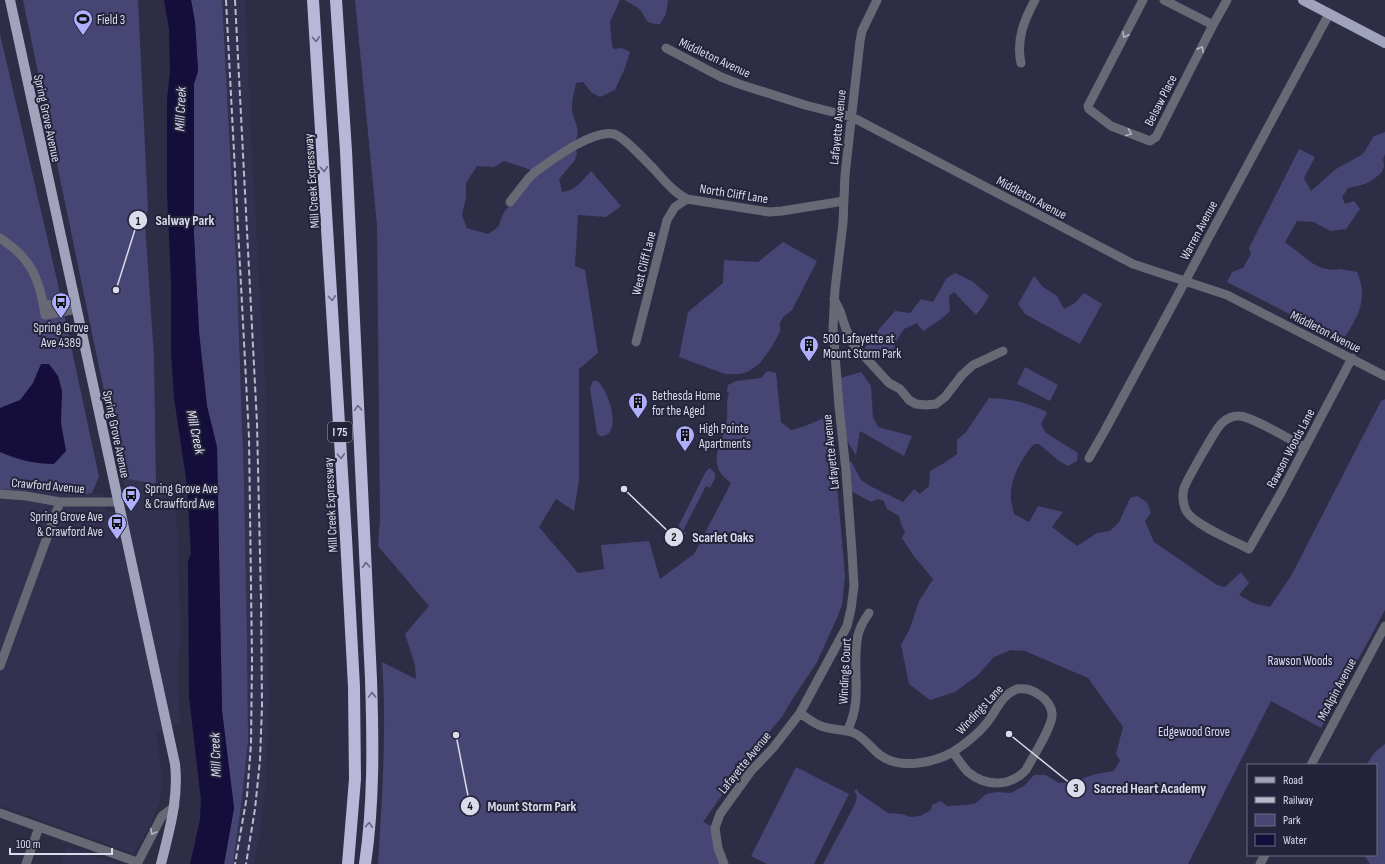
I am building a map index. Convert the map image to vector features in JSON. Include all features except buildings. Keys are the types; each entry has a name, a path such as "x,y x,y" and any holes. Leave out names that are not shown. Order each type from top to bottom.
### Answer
{"highway":[{"name":"Mill Creek Expressway","path":"314,0 354,687 355,779 348,864"},
{"name":"I 75","path":"336,0 346,151 373,728 371,798 365,864"}],"main road":[{"name":"Spring Grove Avenue","path":"10,0 175,764 175,806 161,864"},
{"path":"1303,0 1385,43"}],"street":[{"name":"Lafayette Avenue","path":"724,864 718,848 715,828 720,814 751,771 773,748 800,713 847,626 851,609 854,586 846,471 833,328 834,299 843,223 845,175 860,41 862,31 876,0"},
{"path":"1021,63 1019,44 1022,28 1035,0"},
{"name":"Belsaw Place","path":"1143,0 1088,106 1089,109 1111,126 1148,141 1153,140 1156,137 1227,0"},
{"path":"1164,0 1213,25"},
{"name":"Warren Avenue","path":"1089,458 1329,14"},
{"name":"Middleton Avenue","path":"666,48 721,77 739,84 812,107 852,116 1133,264 1227,295 1385,376"},
{"name":"North Cliff Lane","path":"510,202 535,172 586,139 604,134 613,134 620,137 639,153 673,190 687,199 769,212 844,200"},
{"name":"West Cliff Lane","path":"636,342 668,220 675,207 687,199"},
{"path":"0,238 10,244 30,265 37,278 45,315 76,304"},
{"path":"834,299 853,344 889,383 900,388 909,400 916,404 926,406 936,404 945,397 962,375 973,365 1003,351"},
{"path":"43,304 76,304"},
{"name":"Rawson Woods Lane","path":"1304,447 1247,417 1234,416 1227,419 1218,427 1185,485 1183,496 1184,506 1191,517 1197,522 1249,549 1282,491 1352,358"},
{"name":"Crawford Avenue","path":"0,494 26,496 60,502 118,502"},
{"path":"0,666 60,502"},
{"name":"Windings Court","path":"847,731 853,720 856,707 858,637 863,621 869,612"},
{"name":"McAlpin Avenue","path":"1312,764 1385,626"},
{"name":"Windings Lane","path":"800,713 821,726 847,731 861,737 882,756 890,760 910,763 931,761 953,752 978,733 991,718 1003,698 1010,692 1023,689 1034,691 1048,702 1052,714 1050,724 1026,770 1013,780 999,783 982,780 967,771 953,752"},
{"path":"0,813 137,863 162,816 175,806"},
{"path":"26,864 39,827"}],"shaded area":[{"path":"222,0 245,0 253,176 265,379 269,701 266,781 259,841 254,864 233,864 248,741 247,641 241,371 233,185"},
{"path":"122,478 172,486 177,526 181,642 177,667 180,724 156,733 163,780 160,802 149,827 134,854 0,806 0,489 102,494 106,512 130,511"},
{"path":"67,847 119,864 61,864"}],"green space":[{"path":"23,0 138,0 148,209 145,223 154,357 156,484 122,478"},
{"path":"191,0 222,0 237,279 244,482 248,741 233,864 224,864 234,808 222,711 217,447 207,406 199,332 194,235 194,84 198,71 195,22"},
{"path":"355,0 620,0 610,22 612,46 614,49 622,48 630,52 625,68 615,90 600,97 592,93 583,82 576,83 572,106 578,131 576,140 534,171 504,161 494,167 477,166 466,183 466,198 462,215 467,228 488,234 498,227 504,212 534,177 575,150 577,152 575,160 559,179 562,192 575,188 591,171 621,206 606,217 578,215 575,266 585,270 598,353 579,369 579,480 574,511 556,499 539,527 578,573 604,569 601,545 649,541 660,579 694,554 731,483 723,476 717,462 717,455 727,420 727,401 729,393 727,392 728,385 736,381 761,378 767,371 776,373 781,422 791,430 831,415 845,576 842,605 817,662 782,717 757,746 703,822 715,828 724,864 378,864 384,738 382,662 416,679 415,665 405,634 429,606 378,546 380,519 377,225"},
{"path":"624,0 668,0 666,14 660,24 650,23 638,8"},
{"path":"0,34 57,280 99,477 92,493 84,494 0,489"},
{"path":"1385,132 1384,166 1380,174 1369,182 1348,188 1342,197 1345,204 1354,201 1360,209 1346,229 1330,231 1314,222 1297,221 1285,242 1312,263 1322,268 1357,272 1362,291 1362,300 1357,316 1342,341 1227,282 1232,272 1243,268 1251,254 1249,248 1299,149 1315,157 1304,178 1311,191 1336,169 1363,154 1374,136"},
{"path":"783,242 817,261 792,310 783,317 780,323 780,332 760,363 747,372 740,374 725,374 679,357 688,312 723,283 724,260 758,262"},
{"path":"955,273 972,281 989,296 976,315 954,292 949,296 950,311 923,331 917,323 904,329 896,341 894,351 886,352 873,357 865,349 869,336 874,335 895,311 910,313 921,299 933,302 946,279"},
{"path":"1034,276 1043,287 1057,296 1064,309 1075,303 1084,293 1102,304 1080,344 1025,314 1018,304"},
{"path":"1025,367 1058,385 1050,401 1017,384"},
{"path":"861,372 871,386 873,417 878,427 912,436 904,456 860,431 856,455 847,441 840,378"},
{"path":"593,381 597,381 602,386 610,402 613,422 607,435 600,436 597,433 590,389"},
{"path":"989,398 1019,402 1047,412 1041,424 1046,433 1078,453 1077,461 1068,466 1059,461 1039,444 1034,444 1021,461 1011,488 1011,502 1014,514 1029,522 1038,506 1063,512 1052,527 1077,546 1097,533 1110,531 1119,522 1130,498 1137,496 1147,502 1151,513 1145,521 1154,542 1217,585 1225,587 1241,572 1249,583 1239,595 1253,603 1270,607 1291,576 1381,401 1385,399 1385,610 1321,728 1271,701 1188,864 823,864 855,804 857,796 854,791 857,789 859,793 888,813 902,814 911,817 920,816 931,810 932,805 941,801 947,806 966,805 976,803 986,794 997,792 1011,793 1024,786 1034,775 1046,775 1059,783 1072,782 1096,774 1114,771 1120,760 1116,754 1123,727 1088,678 1025,651 1011,650 994,657 978,675 955,692 930,700 909,684 901,645 910,628 919,601 933,579 913,555 902,538 905,532 899,516 887,509 884,501 878,499 871,502 851,491 847,466 851,461 861,480 903,502 914,489 920,494 929,486 930,471 957,454 957,440 966,432"},
{"path":"710,468 715,473 715,478 710,488 706,486 683,531 687,534 682,534 679,531 679,525 704,475"},
{"path":"1385,744 1385,864 1370,864 1365,856 1377,856 1377,764 1367,764 1375,752"},
{"path":"796,767 849,794 814,864 767,864 751,856"}],"water":[{"name":"Mill Creek","path":"164,0 191,0 195,22 198,71 194,84 194,235 199,332 207,406 217,447 222,711 234,808 224,864 190,864 200,820 201,800 189,697 188,561 191,554 187,485 174,398 171,350 171,281 167,193 167,100 170,72 169,29"},
{"path":"41,364 49,364 58,376 62,391 61,423 66,451 54,464 27,461 0,452 0,408 20,400 33,383"}],"railway":[{"path":"226,0 249,437 252,661 251,744 247,796 235,864"},
{"path":"235,0 257,423 261,599 262,706 260,760 255,809 246,864"}],"place":[{"name":"Field 3","path":"83,36"},
{"name":"Salway Park","path":"116,290"},
{"name":"Spring Grove Ave 4389","path":"61,319"},
{"name":"500 Lafayette at Mount Storm Park","path":"809,362"},
{"name":"Bethesda Home for the Aged","path":"638,419"},
{"name":"High Pointe Apartments","path":"685,452"},
{"name":"Scarlet Oaks","path":"624,489"},
{"name":"Spring Grove Ave & Crawfford Ave","path":"131,512"},
{"name":"Spring Grove Ave & Crawford Ave","path":"117,540"},
{"name":"Sacred Heart Academy","path":"1009,734"},
{"name":"Mount Storm Park","path":"456,735"}],"park label":[{"name":"Rawson Woods","path":"1300,660"},
{"name":"Edgewood Grove","path":"1194,731"}]}
